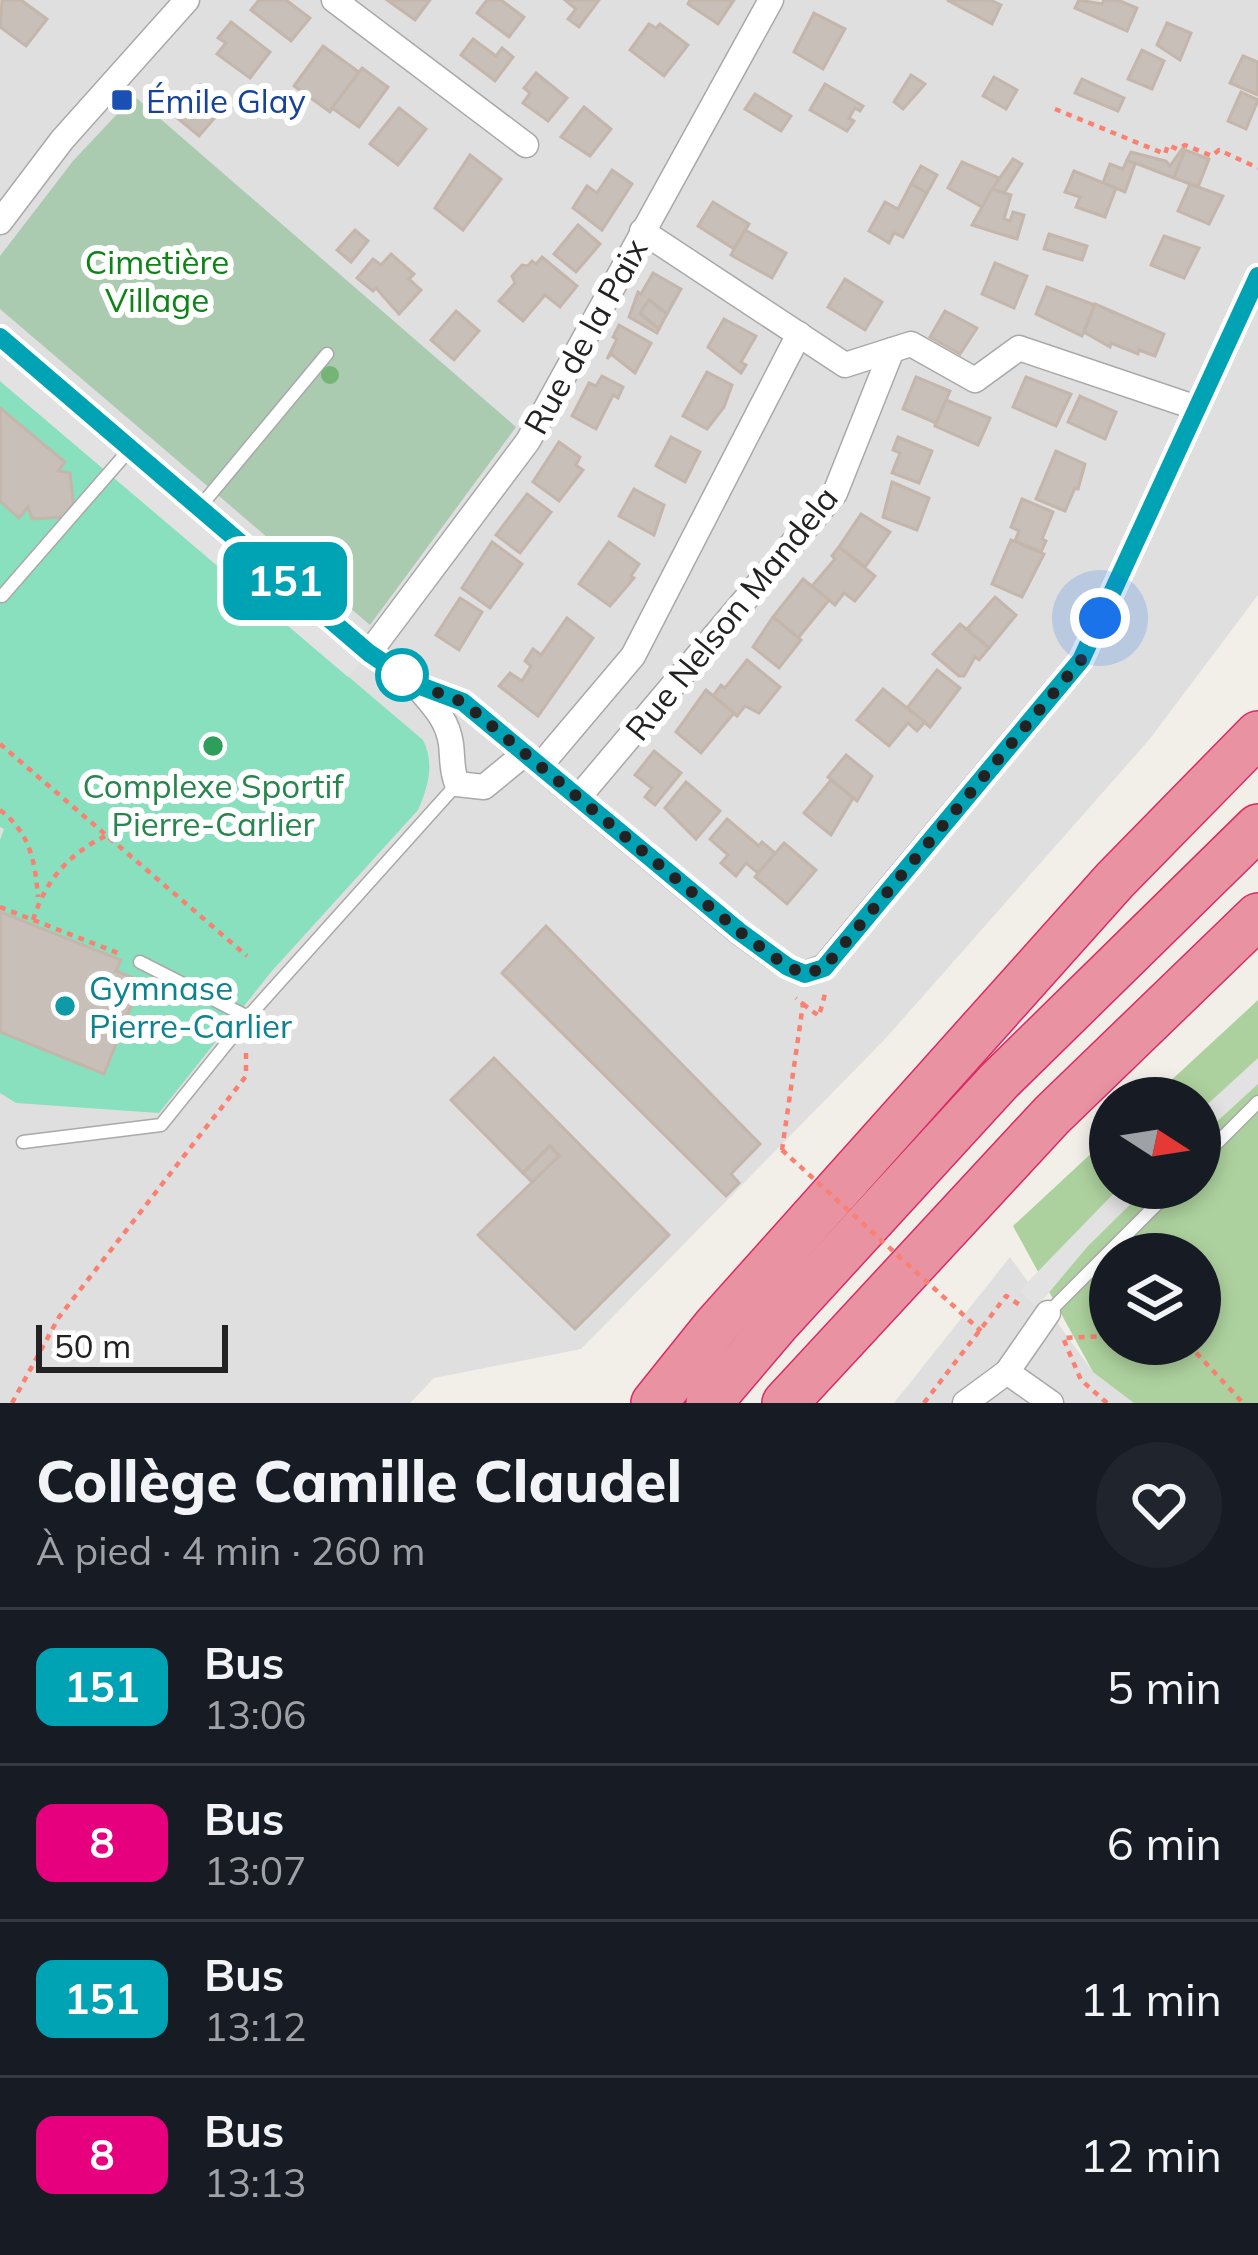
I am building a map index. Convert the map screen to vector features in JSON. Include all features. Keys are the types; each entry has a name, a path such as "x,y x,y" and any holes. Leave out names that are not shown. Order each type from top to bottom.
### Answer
{"highway":[{"path":"654,1403 715,1327 1115,880 1258,734"},
{"path":"710,1403 999,1081 1258,827"},
{"path":"785,1403 1052,1115 1258,916"},
{"path":"1052,1115 1158,1044 1258,957"}],"street":[{"path":"334,0 526,145"},
{"name":"Rue de la Paix","path":"369,653 528,441 771,0"},
{"path":"0,222 62,140 178,3"},
{"path":"642,231 845,365 911,344 975,380 1019,348 1197,408"},
{"path":"0,337 369,653 415,684 463,702 788,967 805,974 824,968 1081,660 1258,276"},
{"name":"Rue Nelson Mandela","path":"457,784 484,787 531,760 633,656 799,334"},
{"name":"Rue Nelson Mandela","path":"578,798 835,493 892,350"},
{"path":"415,684 442,714 457,784"},
{"path":"965,1403 1007,1372 1036,1310"},
{"path":"1007,1372 1051,1403"}],"lane":[{"path":"199,508 327,354"},
{"path":"2,596 130,449"},
{"path":"22,1142 161,1124 248,1017 457,784"},
{"path":"140,962 248,1017"},
{"path":"1221,1139 1258,1102"},
{"path":"1036,1310 1149,1209"}],"path":[{"path":"1055,109 1165,154 1168,145 1177,149 1185,145 1211,156 1219,149 1258,168"},
{"path":"0,744 247,956"},
{"path":"0,810 20,826 28,842 38,903"},
{"path":"33,920 38,903 66,860 107,835"},
{"path":"0,908 140,962"},
{"path":"786,991 819,1016"},
{"path":"803,1004 782,1150 981,1331"},
{"path":"12,1403 59,1318 246,1076"},
{"path":"924,1403 1006,1296 1036,1310"},
{"path":"1089,1337 1063,1338 1082,1380 1108,1403"},
{"path":"1208,1365 1243,1403"}],"shaded area":[{"path":"0,0 1258,0 1258,595 1149,740 886,1038 581,1349 434,1378 410,1403 0,1403"},
{"path":"0,355 361,662 348,677 0,381"},
{"path":"1258,1058 1258,1084 1221,1118 1221,1092"},
{"path":"1099,1209 1126,1209 1101,1233 1089,1233 1089,1245 1037,1307 1019,1291"},
{"path":"1010,1257 1093,1372 1142,1403 894,1403"}],"green space":[{"name":"Cimetière Village","path":"134,96 516,427 370,625 0,309 0,256 73,161"},
{"name":"Complexe Sportif Pierre-Carlier","path":"0,381 423,740 429,758 418,810 271,972 159,1113 16,1103 0,1093 0,840 4,829 0,827"},
{"path":"1258,1000 1258,1403 1134,1403 1089,1365 1221,1365 1221,1233 1089,1233 1089,1365 1013,1226 1089,1155 1089,1209 1221,1209 1221,1077 1175,1077"}],"building":[{"path":"2,0 21,0 47,19 26,46 0,27"},
{"path":"259,0 286,0 310,18 291,41 251,10"},
{"path":"387,0 430,0 415,20"},
{"path":"487,0 501,0 524,17 509,37 477,13"},
{"path":"565,0 599,0 579,27 568,19 576,9"},
{"path":"690,0 734,0 718,24 688,4"},
{"path":"947,0 990,0 1001,5 992,24"},
{"path":"1079,0 1102,4 1118,0 1137,8 1127,31 1075,8"},
{"path":"814,13 845,29 823,69 794,52"},
{"path":"231,22 270,52 250,78 217,54 226,43 218,38"},
{"path":"1167,23 1191,33 1180,60 1157,45"},
{"path":"649,24 656,28 660,24 688,45 664,76 630,50"},
{"path":"473,39 496,56 502,48 513,57 495,81 461,55"},
{"path":"323,46 359,72 330,112 294,86"},
{"path":"1142,50 1164,61 1152,89 1128,79"},
{"path":"1243,56 1258,62 1258,95 1230,83"},
{"path":"362,68 388,87 359,127 332,108"},
{"path":"536,73 567,98 548,121 523,103 530,93 524,88"},
{"path":"911,75 925,84 903,109 894,102"},
{"path":"994,77 1017,90 1006,109 983,96"},
{"path":"1082,79 1124,98 1118,111 1075,93"},
{"path":"825,84 863,106 860,111 855,108 847,131 810,110"},
{"path":"200,85 225,106 199,136 175,116 185,104 181,100"},
{"path":"1241,92 1258,100 1246,129 1228,121"},
{"path":"755,94 791,116 781,131 745,109"},
{"path":"584,107 611,129 590,156 561,137"},
{"path":"399,108 426,129 398,165 370,144"},
{"path":"1182,149 1174,178 1127,160 1131,152 1170,166"},
{"path":"1185,150 1209,159 1198,187 1174,178"},
{"path":"470,155 501,179 463,230 435,208"},
{"path":"1013,159 1022,164 1004,193 992,189"},
{"path":"1127,160 1135,164 1125,192 1103,183 1110,164 1123,169"},
{"path":"962,162 999,178 982,207 948,188"},
{"path":"921,166 937,175 927,193 911,184"},
{"path":"612,170 632,184 602,230 573,208 587,186 597,193"},
{"path":"1074,171 1116,188 1105,217 1076,207 1080,197 1065,192"},
{"path":"911,184 927,193 903,237 894,233 889,243 869,231 885,202 898,209"},
{"path":"1190,184 1223,196 1209,224 1178,211"},
{"path":"992,189 1011,195 1004,219 1010,221 1013,212 1024,215 1017,239 972,225"},
{"path":"713,202 749,224 734,249 698,226"},
{"path":"578,225 600,244 576,272 554,254"},
{"path":"355,230 368,241 351,262 337,250"},
{"path":"745,230 786,253 772,278 731,255"},
{"path":"1049,234 1087,246 1082,260 1044,249"},
{"path":"1164,236 1199,248 1184,278 1151,265"},
{"path":"391,254 414,274 409,279 421,290 399,314 376,288 373,291 357,278 373,259 381,265"},
{"path":"542,257 577,286 560,307 545,295 523,321 499,301 515,283 512,276 522,265 536,264"},
{"path":"995,263 1027,276 1014,308 982,294"},
{"path":"653,273 681,289 667,314 649,300 640,313 659,329 657,333 629,317 638,292"},
{"path":"845,279 882,302 865,330 828,307"},
{"path":"1047,287 1095,305 1082,336 1036,314"},
{"path":"649,300 667,314 659,329 640,313"},
{"path":"1095,304 1164,334 1155,356 1111,343 1110,347 1084,332"},
{"path":"456,311 479,331 454,360 431,340"},
{"path":"945,311 977,328 960,354 930,337"},
{"path":"724,319 756,336 741,362 746,365 741,373 708,347"},
{"path":"619,325 651,343 635,373 611,354 607,359"},
{"path":"707,372 732,385 724,407 707,429 683,416"},
{"path":"602,376 623,387 618,398 613,395 596,429 572,416 589,383 596,386"},
{"path":"916,377 950,391 936,423 903,409"},
{"path":"1026,377 1071,394 1056,426 1013,407"},
{"path":"1080,396 1116,412 1105,439 1068,422"},
{"path":"946,400 990,418 978,445 935,426"},
{"path":"0,408 65,462 58,471 70,473 74,510 68,517 32,519 28,507 19,518 0,501"},
{"path":"671,437 700,452 685,482 656,466"},
{"path":"898,437 932,451 919,483 892,473 900,453 893,450"},
{"path":"559,442 580,457 576,465 583,470 559,501 533,482"},
{"path":"1056,451 1085,464 1065,511 1036,499"},
{"path":"892,482 929,498 917,530 883,517"},
{"path":"634,489 664,505 654,535 619,516"},
{"path":"527,494 551,512 520,553 496,535"},
{"path":"1022,499 1053,512 1041,552 1015,541 1019,531 1011,527"},
{"path":"861,514 890,532 865,567 839,547"},
{"path":"1011,540 1044,554 1022,597 992,584"},
{"path":"492,542 522,564 490,608 462,588"},
{"path":"609,542 639,564 634,578 610,606 579,584"},
{"path":"839,547 875,576 855,601 844,593 835,605 812,586"},
{"path":"803,579 829,600 798,638 773,617"},
{"path":"995,597 1016,615 989,648 967,629"},
{"path":"460,598 482,612 459,650 436,635"},
{"path":"773,617 801,640 779,668 753,647"},
{"path":"567,618 593,638 538,716 499,686 510,673 522,681 531,666 525,661 533,649 541,655"},
{"path":"960,624 989,648 979,660 975,657 964,676 933,654"},
{"path":"747,660 780,687 759,713 745,706 737,716 713,696"},
{"path":"937,670 960,688 930,727 907,708"},
{"path":"883,689 925,722 917,731 908,723 889,746 857,720"},
{"path":"706,690 734,713 701,753 676,732"},
{"path":"654,751 681,773 655,805 645,797 652,788 635,775"},
{"path":"846,755 872,776 857,801 828,777"},
{"path":"831,780 853,798 831,835 804,813"},
{"path":"686,782 720,811 696,839 665,808"},
{"path":"727,819 775,853 758,873 746,863 736,876 721,863 728,855 710,839"},
{"path":"784,843 816,870 787,904 755,877"},
{"name":"Gymnase Pierre-Carlier","path":"0,912 121,960 116,971 141,981 104,1074 0,1032"},
{"path":"546,926 760,1144 731,1174 739,1183 726,1196 502,973"},
{"path":"494,1058 669,1235 575,1329 478,1235 559,1156 550,1146 523,1173 451,1100"},
{"path":"550,1146 559,1156 532,1182 523,1173"}],"bus line":[{"name":"151","path":"0,337 369,653 415,684 463,702 740,932 805,974 824,968 1081,660 1258,276"}],"place":[{"name":"Émile Glay","path":"122,100"},
{"name":"Complexe Sportif Pierre-Carlier","path":"213,746"},
{"name":"Gymnase Pierre-Carlier","path":"65,1006"}],"route":[{"path":"402,675 392,668 415,684 463,702 740,932 805,974 824,968 1081,660 1100,618"}]}
